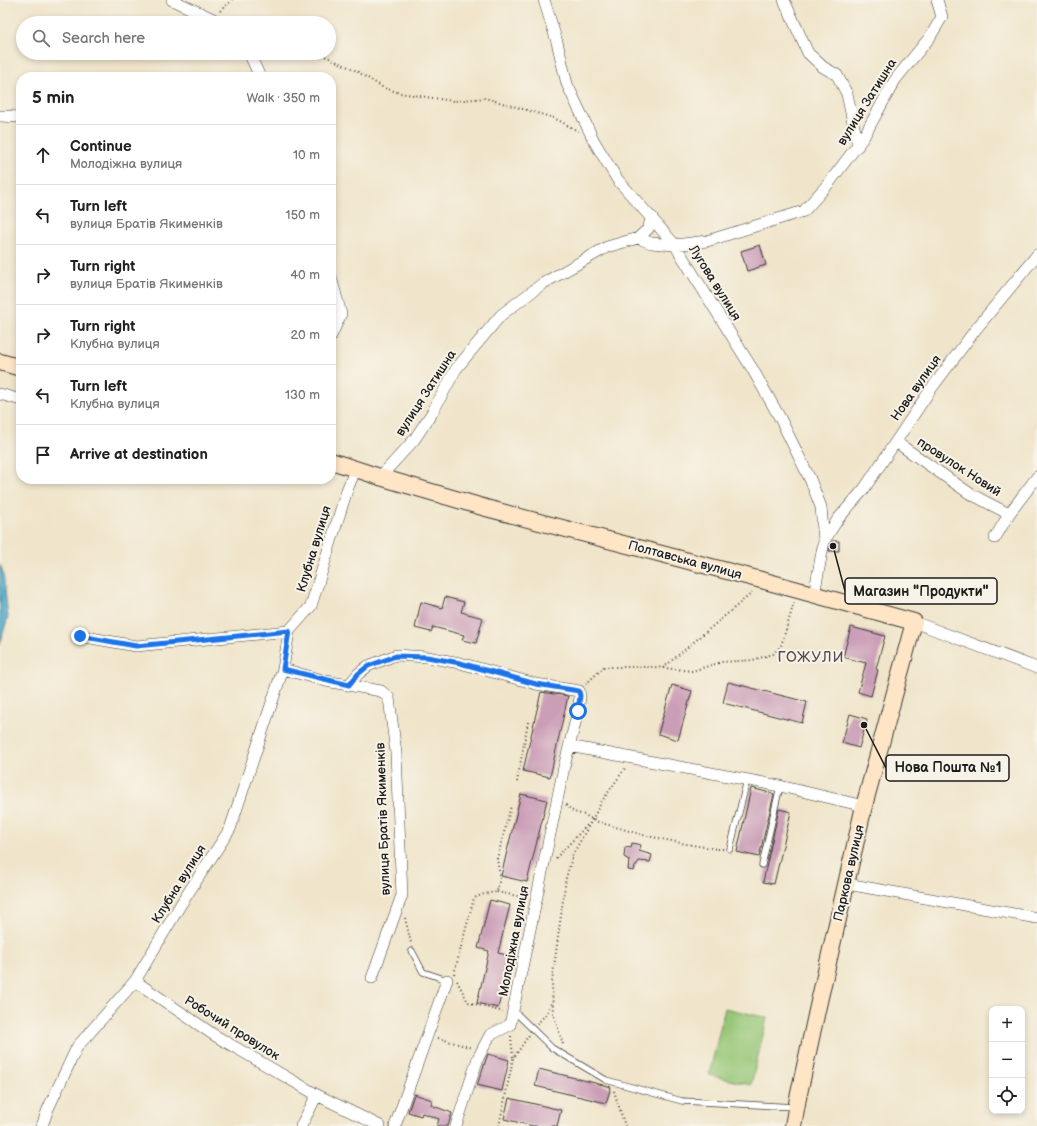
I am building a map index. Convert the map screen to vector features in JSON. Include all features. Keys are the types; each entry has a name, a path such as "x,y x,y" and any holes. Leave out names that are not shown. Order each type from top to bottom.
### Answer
{"street":[{"path":"172,0 207,16"},
{"name":"Лугова вулиця","path":"544,0 557,42 567,84 594,140 617,179 652,217 675,245 753,370 780,418 813,486 821,508 824,541 814,595"},
{"path":"784,0 808,53 823,67 837,75 847,94 858,146"},
{"name":"вулиця Затишна","path":"380,477 414,440 432,413 456,369 501,315 542,284 607,247 638,238 651,243 675,245 707,241 804,211 829,183 858,146 895,80 930,36 942,17 937,0"},
{"path":"252,60 258,72"},
{"path":"0,116 16,117"},
{"path":"638,238 648,229 652,217"},
{"name":"Нова вулиця","path":"824,541 838,519 864,489 931,389 976,329 1037,255"},
{"path":"336,298 340,314 336,324"},
{"path":"0,362 16,367"},
{"path":"0,394 16,399"},
{"name":"провулок Новий","path":"896,442 969,493 1009,514"},
{"name":"Полтавська вулиця","path":"336,462 380,477 494,510 914,622 1037,668"},
{"name":"Клубна вулиця","path":"42,1126 48,1109 77,1047 135,981 181,904 230,828 283,669 289,631 310,606 347,490 356,468"},
{"name":"провулок Новий","path":"995,538 1009,514 1037,477"},
{"name":"Паркова вулиця","path":"793,1126 818,1006 864,806 914,622"},
{"path":"80,636 136,646 289,631"},
{"path":"349,685 358,674 368,666 396,656 427,657 460,663 536,684 579,691"},
{"name":"вулиця Братів Якименків","path":"283,669 381,691 389,698 396,753 402,895 372,978"},
{"name":"Молодіжна вулиця","path":"513,1017 536,900 579,704 579,691"},
{"path":"569,746 780,786 864,806"},
{"path":"846,884 1037,918"},
{"path":"395,1126 427,1034 451,977"},
{"name":"Робочий провулок","path":"135,981 214,1035 317,1095 380,1126"},
{"path":"456,1126 478,1058 490,1035 513,1017"},
{"path":"301,1126 317,1095"}],"lane":[{"path":"730,849 748,780"},
{"path":"762,865 780,786"},
{"path":"412,951 424,972 451,977"},
{"path":"513,1017 533,1029 552,1048 606,1080 612,1082 682,1101 796,1107"}],"path":[{"path":"333,60 353,69 384,88 400,94 453,101 485,98 554,118 594,140"},
{"path":"663,668 752,593"},
{"path":"579,691 604,667 692,670 722,662 753,660 773,654 781,646 794,602"},
{"path":"517,782 528,722"},
{"path":"566,1057 553,1013 552,982 566,878 573,854 602,801 633,758"},
{"path":"558,797 574,812 585,815 592,820 686,844 717,849 730,849"},
{"path":"497,892 500,877 497,859 511,806"},
{"path":"542,873 592,820"},
{"path":"499,1126 513,1059 513,1017 468,1002 451,977 474,898 484,894 497,892 536,900"},
{"path":"404,915 412,951"},
{"path":"513,1059 533,1029 547,1013 552,1000"},
{"path":"427,1034 482,1051"},
{"path":"612,1082 625,1126"}],"green space":[{"path":"725,1008 767,1018 751,1085 709,1075"}],"water":[{"path":"0,565 3,572 8,616 0,645"}],"building":[{"path":"760,245 766,265 747,271 741,251"},
{"path":"832,541 839,541 839,551 829,551"},
{"path":"445,597 464,602 461,612 483,618 476,643 462,640 464,635 433,627 431,632 415,628 421,602 442,608"},
{"path":"851,627 885,636 876,669 878,670 871,696 858,692 866,663 843,657"},
{"path":"728,682 807,702 802,723 723,703"},
{"path":"672,685 692,691 678,740 658,734"},
{"path":"541,692 568,696 550,777 523,771"},
{"path":"850,714 867,719 859,748 842,743"},
{"path":"751,788 774,794 759,857 737,852"},
{"path":"521,794 547,800 527,882 501,876"},
{"path":"779,809 791,812 774,884 763,882"},
{"path":"632,843 641,845 639,851 652,855 650,862 639,861 634,871 628,870 629,860 624,857 625,847 631,848"},
{"path":"490,900 510,905 498,953 511,956 498,1008 477,1003 489,951 478,948"},
{"path":"488,1054 509,1060 502,1091 477,1085"},
{"path":"539,1069 611,1087 606,1103 535,1086"},
{"path":"414,1094 432,1100 431,1105 452,1113 448,1126 437,1126 439,1119 422,1113 421,1116 408,1112"},
{"path":"509,1098 561,1110 557,1126 533,1126 504,1119"}],"place":[{"name":"Магазин \"Продукти\"","path":"833,546"},
{"name":"Нова Пошта №1","path":"864,725"}],"district":[{"name":"ГОЖУЛИ","path":"811,657"}],"route":[{"path":"80,636 136,646 289,631 283,669 349,685 358,674 368,666 396,656 427,657 460,663 536,684 579,691 580,696 578,711"}]}
